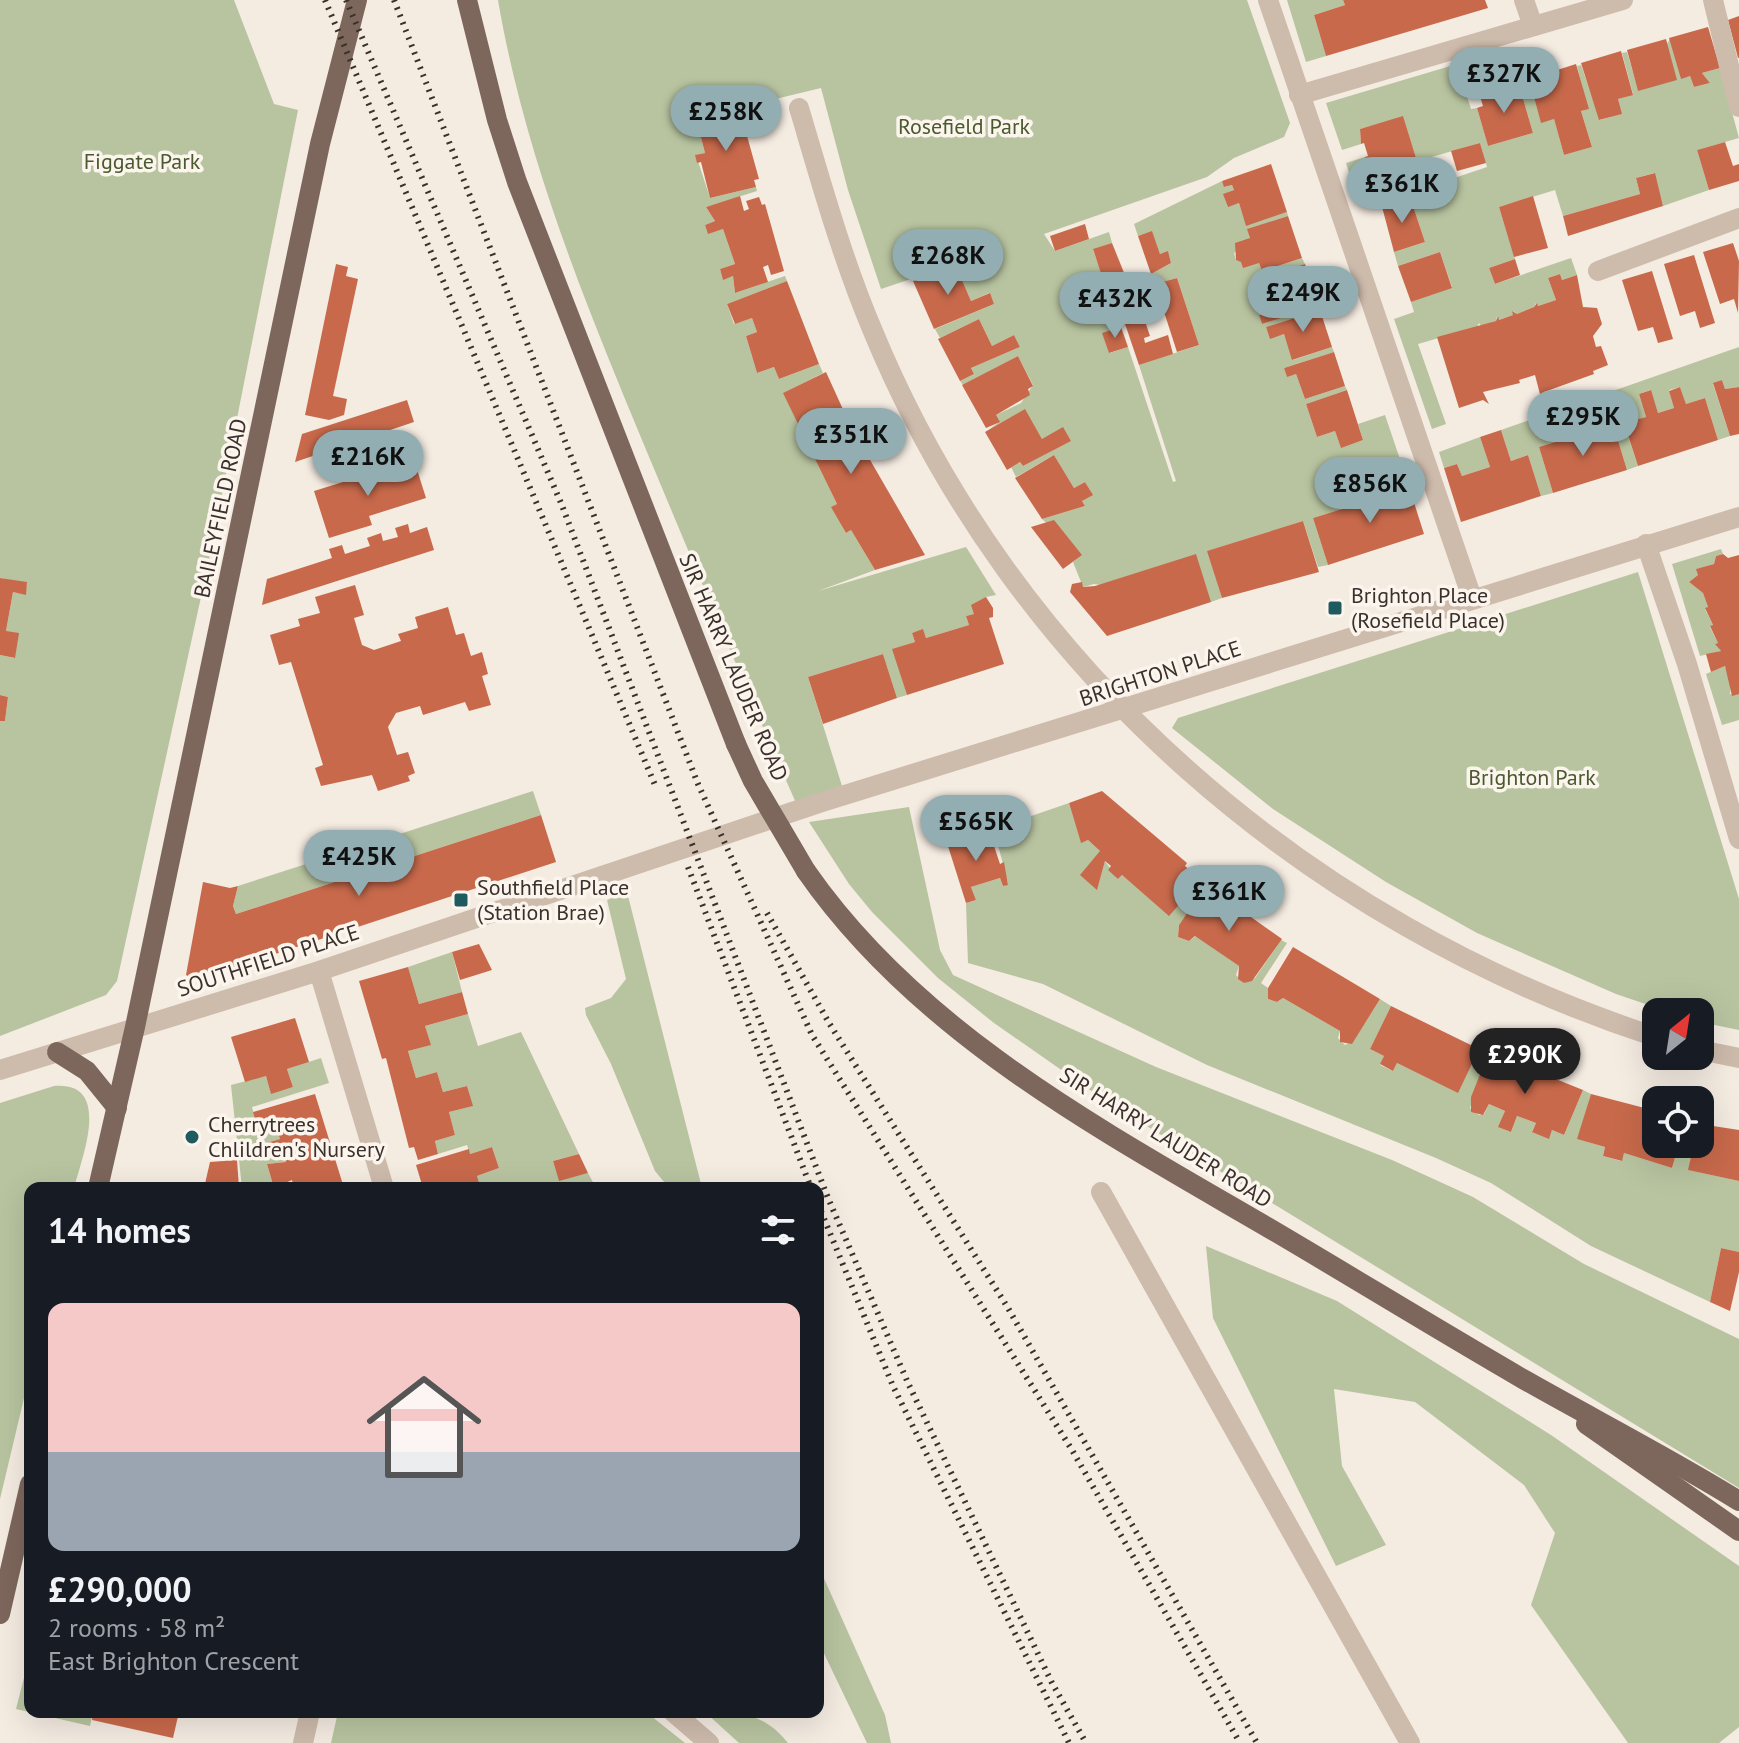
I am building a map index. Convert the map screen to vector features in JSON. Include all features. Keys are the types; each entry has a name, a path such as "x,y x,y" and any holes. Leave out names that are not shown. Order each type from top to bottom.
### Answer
{"main road":[{"name":"BAILEYFIELD ROAD","path":"99,1182 135,1027 320,144 357,0"},
{"name":"SIR HARRY LAUDER ROAD","path":"467,0 497,120 517,182 736,744 753,781 806,871 852,932 895,977 967,1035 1038,1086 1159,1164 1525,1380 1647,1444 1739,1501"},
{"path":"57,1052 87,1071 117,1108"},
{"name":"SIR HARRY LAUDER ROAD","path":"1525,1380 1739,1531"},
{"path":"0,1614 24,1510"}],"street":[{"path":"1268,0 1472,598"},
{"path":"1524,0 1533,26"},
{"path":"1299,95 1623,0"},
{"path":"1713,0 1739,107"},
{"path":"799,108 872,329 953,490 994,554 1060,642 1125,710 1232,810 1339,887 1497,976 1642,1032"},
{"path":"1598,271 1739,218"},
{"name":"BRIGHTON PLACE","path":"596,877 819,803 1739,517"},
{"path":"1646,544 1687,664 1739,839"},
{"name":"SOUTHFIELD PLACE","path":"0,1070 319,971 596,877"},
{"path":"319,971 382,1182"},
{"path":"1714,1053 1739,1058"},
{"path":"1101,1192 1410,1743"},
{"path":"303,1743 309,1718"},
{"path":"680,1718 709,1743"}],"green space":[{"name":"Figgate Park","path":"0,0 234,0 274,104 298,110 208,565 117,981 106,995 0,1036 0,721 5,721 8,697 0,695 0,655 14,658 6,631 13,592 25,594 27,583 0,578"},
{"name":"Rosefield Park","path":"498,0 1247,0 1290,123 1284,137 1234,158 1207,177 1044,234 1055,251 1109,232 1112,243 1093,250 1121,327 1103,334 1110,353 1128,347 1173,482 1176,481 1139,365 1199,345 1177,278 1155,284 1151,274 1171,263 1168,252 1160,254 1152,232 1138,236 1134,224 1222,181 1225,187 1232,185 1234,190 1224,194 1228,206 1239,203 1246,225 1287,212 1288,216 1248,229 1250,238 1234,253 1236,260 1259,263 1262,271 1302,258 1305,264 1265,277 1269,289 1263,292 1265,297 1271,296 1275,310 1259,315 1262,324 1319,306 1320,310 1266,327 1270,338 1284,334 1293,360 1332,347 1334,352 1284,368 1287,376 1296,374 1305,399 1345,386 1347,390 1306,404 1317,437 1335,431 1341,447 1363,440 1358,424 1385,415 1404,471 1394,474 1400,491 1313,518 1328,565 1318,567 1303,521 1208,551 1222,598 1211,602 1094,584 1083,587 1073,562 1081,555 1042,519 1085,506 1082,501 1092,494 1085,482 1074,488 1054,455 1016,477 1011,467 1020,462 1023,466 1070,441 1042,439 1025,410 987,431 999,422 996,415 1021,403 1033,385 1018,356 963,385 960,381 974,374 971,368 1020,347 1014,335 992,346 979,319 940,338 935,329 994,304 989,293 971,301 955,264 881,289 848,190 821,88 696,118 705,153 696,155 710,198 756,187 757,191 706,207 715,221 705,225 708,233 723,229 735,264 720,269 723,279 733,276 735,293 785,276 787,281 727,304 734,324 752,318 757,332 746,336 757,373 774,367 779,379 819,364 823,373 784,393 837,504 832,507 846,533 851,530 875,570 818,591 966,547 996,595 986,597 974,614 966,616 969,625 926,638 923,630 912,633 915,642 893,649 907,695 897,698 883,654 808,677 842,786 796,803 580,286 524,117"},
{"path":"1287,0 1343,0 1345,5 1314,15 1326,56 1306,62"},
{"path":"1670,39 1681,78 1690,76 1694,87 1710,83 1702,73 1720,68 1739,138 1697,150 1709,190 1663,206 1654,173 1636,178 1640,194 1563,216 1555,190 1499,207 1515,259 1489,268 1495,284 1571,258 1577,275 1562,280 1560,274 1548,278 1556,300 1538,306 1536,303 1534,307 1517,314 1513,311 1513,315 1499,320 1497,316 1496,321 1481,326 1479,323 1477,327 1418,344 1446,424 1432,429 1394,319 1414,312 1411,302 1452,287 1440,252 1398,266 1394,252 1425,242 1413,206 1405,208 1401,196 1487,167 1480,143 1418,161 1421,175 1356,195 1346,163 1365,157 1373,174 1417,161 1403,117 1360,129 1361,144 1342,150 1326,103 1457,64 1471,109 1477,108 1488,146 1533,133 1522,95 1527,93 1524,80 1529,79 1541,122 1554,119 1564,155 1592,147 1581,111 1588,109 1577,66 1581,65 1600,120 1621,114 1618,99 1633,94 1622,53 1627,52 1638,90"},
{"path":"1739,347 1739,387 1725,389 1722,380 1713,384 1730,436 1718,440 1705,398 1686,404 1680,387 1669,390 1674,408 1658,413 1650,390 1639,394 1646,417 1624,424 1638,466 1627,470 1613,424 1539,447 1553,493 1541,496 1528,455 1511,461 1501,430"},
{"path":"1480,437 1490,467 1462,476 1457,464 1444,468 1439,452"},
{"path":"1721,549 1723,554 1716,556 1714,564 1697,569 1698,575 1689,582 1703,593 1708,607 1705,609 1713,625 1710,627 1721,651 1700,656 1672,564"},
{"name":"Brighton Park","path":"1638,572 1739,899 1739,1030 1714,1025 1714,998 1642,998 1642,1003 1477,933 1386,882 1273,809 1172,728 1178,718"},
{"path":"1725,666 1731,685 1730,694 1739,694 1739,720 1722,725 1706,674"},
{"path":"533,791 541,815 236,914 233,906 238,886"},
{"path":"1069,803 1081,842 1088,840 1100,851 1097,889 1105,861 1118,879 1122,875 1169,915 1201,880 1206,885 1179,925 1178,937 1189,941 1196,936 1239,966 1236,975 1244,983 1255,978 1281,940 1287,943 1261,983 1268,988 1268,999 1277,1002 1283,998 1340,1031 1338,1038 1345,1045 1354,1040 1380,999 1391,1006 1370,1049 1384,1056 1380,1065 1393,1071 1397,1063 1457,1092 1479,1049 1489,1052 1470,1108 1479,1115 1484,1114 1489,1104 1505,1111 1499,1127 1511,1132 1517,1116 1536,1123 1532,1131 1549,1138 1552,1130 1564,1135 1583,1090 1591,1094 1578,1139 1605,1147 1603,1156 1621,1161 1624,1153 1672,1168 1675,1158 1691,1158 1689,1170 1739,1181 1739,1252 1721,1248 1710,1302 1591,1246 1491,1183 1207,1065 1043,984 968,963 966,903 976,900 971,887 1000,878 1003,886 1008,884 994,829"},
{"path":"909,807 940,950 953,975 1156,1067 1392,1160 1473,1197 1584,1264 1739,1339 1739,1488 1103,1099 994,1023 938,978 872,912 849,884 809,822"},
{"path":"627,892 700,1182 664,1182 655,1171 611,1064 586,1015 585,1008 611,998 626,979 607,900"},
{"path":"452,952 462,992 419,1004 408,967"},
{"path":"468,1014 478,1046 521,1032 579,1154 553,1161 559,1180 588,1173 593,1182 479,1182 477,1176 499,1168 492,1147 470,1154 467,1145 438,1154 435,1141 455,1135 449,1112 472,1106 467,1086 443,1092 437,1072 416,1078 408,1051 430,1045 425,1026"},
{"path":"321,1058 329,1083 252,1107 257,1126 273,1118 280,1139 267,1144 271,1153 283,1150 286,1162 267,1164 272,1182 241,1182 231,1085 266,1076 271,1093 293,1087 287,1069"},
{"path":"54,1086 72,1088 83,1095 89,1124 76,1182 24,1182 24,1398 0,1499 0,1103"},
{"path":"1206,1246 1337,1301 1551,1435 1739,1566 1739,1727 1719,1743 1628,1743 1531,1605 1555,1533 1524,1485 1415,1402 1334,1389 1342,1466 1386,1545 1336,1566 1213,1318"},
{"path":"824,1578 885,1715 891,1743 867,1743 824,1653"},
{"path":"24,1678 24,1711 16,1709"},
{"path":"55,1718 92,1718 90,1726"},
{"path":"337,1718 654,1718 685,1743 331,1743"},
{"path":"712,1718 756,1718 770,1726 788,1743 739,1743"}],"building":[{"path":"1343,0 1485,0 1488,8 1326,56 1314,15 1345,5"},
{"path":"1739,16 1739,58 1738,58 1728,20"},
{"path":"1708,27 1720,68 1702,73 1710,83 1694,87 1690,76 1681,79 1669,38"},
{"path":"1666,39 1677,80 1638,91 1627,50"},
{"path":"1621,51 1633,95 1618,99 1622,114 1599,120 1581,63"},
{"path":"1576,64 1589,109 1581,111 1592,147 1564,155 1554,119 1541,123 1529,79"},
{"path":"1513,83 1517,97 1522,95 1533,133 1488,146 1477,108 1483,106 1479,93"},
{"path":"739,107 759,179 754,180 756,187 710,198 701,162 697,163 695,155 705,153 696,118"},
{"path":"1403,116 1417,161 1373,175 1365,157 1368,156 1364,143 1361,144 1360,129"},
{"path":"1725,142 1733,166 1739,164 1739,181 1709,190 1697,150"},
{"path":"1480,143 1486,163 1457,171 1451,151"},
{"path":"1271,164 1287,212 1246,226 1239,203 1228,207 1223,194 1234,190 1232,185 1224,187 1222,181"},
{"path":"1655,173 1663,206 1568,236 1563,216 1640,194 1636,178"},
{"path":"740,196 744,211 749,209 746,201 759,197 762,205 765,204 784,271 771,275 768,265 763,267 768,282 735,293 733,276 723,280 720,269 735,264 723,229 708,234 705,225 715,221 706,207"},
{"path":"1401,196 1405,208 1413,206 1425,242 1394,252 1381,203"},
{"path":"1533,196 1548,248 1514,257 1499,207"},
{"path":"1288,216 1302,258 1262,271 1259,263 1243,268 1241,262 1236,260 1235,243 1250,238 1247,229"},
{"path":"1085,224 1089,239 1055,251 1050,236"},
{"path":"1152,231 1160,254 1168,251 1171,263 1151,274 1138,236"},
{"path":"1112,243 1137,305 1114,313 1093,249"},
{"path":"1733,243 1739,261 1738,313 1734,299 1720,304 1703,252"},
{"path":"1440,252 1452,288 1411,302 1398,266"},
{"path":"1694,255 1715,323 1700,328 1695,311 1680,316 1664,264"},
{"path":"1515,259 1520,275 1495,284 1489,268"},
{"path":"336,264 348,267 346,276 358,279 333,396 347,399 344,415 329,420 305,415"},
{"path":"955,264 971,301 990,293 994,304 934,329 913,281"},
{"path":"1305,264 1319,306 1262,324 1259,315 1275,310 1271,296 1265,298 1263,291 1269,289 1265,277"},
{"path":"1652,271 1673,339 1658,343 1653,327 1638,331 1622,280"},
{"path":"1560,274 1562,280 1577,275 1583,307 1597,308 1602,324 1593,336 1596,347 1601,346 1608,365 1593,371 1594,374 1544,392 1541,398 1535,375 1519,380 1520,383 1483,392 1489,404 1483,400 1459,408 1437,337 1496,321 1498,316 1499,320 1513,315 1512,311 1517,314 1537,303 1538,306 1556,300 1548,278"},
{"path":"1177,278 1199,345 1177,352 1155,284"},
{"path":"787,281 819,364 779,379 774,367 757,373 746,336 757,332 752,318 735,324 727,304"},
{"path":"1141,309 1150,336 1144,338 1145,343 1168,335 1173,354 1139,365 1122,315"},
{"path":"1320,310 1332,347 1292,360 1284,334 1270,339 1266,327"},
{"path":"979,319 992,346 1014,335 1020,347 971,368 974,374 960,381 938,339"},
{"path":"1121,327 1128,347 1109,353 1102,333"},
{"path":"1334,352 1345,386 1305,399 1296,374 1287,377 1284,368"},
{"path":"1018,356 1033,386 1028,389 1030,395 996,415 1000,422 986,428 962,385"},
{"path":"826,372 851,427 925,555 875,570 851,530 846,533 831,507 837,504 783,393"},
{"path":"1722,380 1725,389 1739,387 1739,434 1730,436 1713,383"},
{"path":"1680,387 1686,404 1705,398 1718,440 1638,466 1624,423 1646,417 1639,394 1651,390 1658,413 1674,408 1669,391"},
{"path":"1347,390 1363,440 1341,448 1335,431 1317,437 1306,404"},
{"path":"407,400 414,422 295,462 302,434"},
{"path":"1025,409 1042,439 1063,427 1071,441 1023,466 1020,462 1007,470 985,432"},
{"path":"1613,424 1627,470 1553,493 1539,447"},
{"path":"1501,430 1511,461 1528,455 1541,496 1461,522 1444,468 1457,464 1462,476 1490,467 1480,437"},
{"path":"1054,455 1074,488 1085,482 1093,495 1082,501 1085,506 1042,519 1015,478"},
{"path":"414,460 426,498 369,516 372,525 329,538 314,491"},
{"path":"1404,471 1424,534 1328,565 1313,518 1400,491 1394,474"},
{"path":"1054,520 1082,555 1063,569 1031,527"},
{"path":"1303,521 1319,572 1222,598 1207,551"},
{"path":"408,524 410,533 427,527 434,550 262,605 267,579 332,558 329,549 342,545 345,554 370,546 367,538 381,533 383,541 398,537 395,528"},
{"path":"1196,554 1211,602 1107,636 1070,592 1072,584 1082,582 1083,587 1095,586"},
{"path":"1723,554 1728,558 1739,555 1739,694 1732,696 1725,666 1711,672 1706,654 1721,651 1715,644 1718,643 1710,626 1713,625 1705,608 1708,607 1703,593 1689,582 1698,575 1696,569 1714,564 1716,556"},
{"path":"0,578 27,582 26,595 13,592 6,631 19,633 15,658 0,655"},
{"path":"355,585 364,615 354,618 362,645 374,650 401,641 398,634 418,628 415,617 448,607 456,635 464,633 471,656 482,652 488,674 482,676 491,705 469,711 465,702 423,715 420,706 396,713 388,727 397,755 408,752 415,773 408,776 410,781 378,791 372,775 321,786 315,768 323,765 291,662 279,665 270,635 300,626 298,619 320,613 315,597"},
{"path":"986,597 993,608 993,617 989,618 1004,664 907,695 892,649 915,642 912,633 923,629 926,638 969,625 966,616 974,614 971,605"},
{"path":"883,654 897,698 823,724 808,677"},
{"path":"0,695 8,697 5,721 0,721"},
{"path":"1102,791 1187,863 1185,866 1201,880 1169,916 1122,875 1118,879 1108,870 1111,866 1105,861 1097,890 1080,875 1100,851 1088,840 1081,843 1069,803"},
{"path":"541,815 556,862 196,980 186,975 203,882 230,888 238,886 233,906 236,914"},
{"path":"989,831 1000,864 1004,862 1008,885 1003,886 1000,878 971,887 976,900 966,903 947,843"},
{"path":"1206,885 1282,939 1252,981 1244,983 1238,979 1239,966 1195,936 1189,941 1178,937 1179,925"},
{"path":"479,944 492,970 460,980 452,952"},
{"path":"1293,947 1380,999 1352,1044 1340,1042 1340,1031 1283,998 1277,1002 1268,999 1268,988"},
{"path":"408,967 419,1004 462,992 468,1014 425,1026 431,1045 408,1051 416,1078 437,1072 443,1092 467,1086 473,1106 449,1112 455,1135 435,1141 438,1154 418,1160 414,1147 409,1148 386,1058 382,1059 359,981"},
{"path":"1391,1006 1479,1049 1458,1093 1397,1063 1393,1071 1380,1064 1384,1056 1370,1049"},
{"path":"295,1018 309,1062 287,1069 293,1087 271,1094 266,1076 245,1082 231,1037"},
{"path":"1489,1052 1583,1090 1564,1135 1552,1130 1549,1139 1532,1132 1536,1123 1517,1116 1511,1132 1498,1127 1505,1111 1489,1104 1483,1115 1471,1112 1471,1097"},
{"path":"315,1094 342,1182 272,1182 267,1164 286,1162 283,1150 271,1154 267,1143 280,1139 273,1118 257,1126 253,1112"},
{"path":"1591,1094 1642,1107 1642,1158 1675,1158 1672,1168 1624,1153 1622,1161 1603,1156 1605,1147 1577,1139"},
{"path":"1714,1126 1739,1130 1739,1181 1688,1170 1691,1158 1714,1158"},
{"path":"492,1147 499,1168 477,1176 479,1182 421,1182 416,1165 469,1149 470,1154"},
{"path":"579,1154 588,1173 559,1181 553,1161"},
{"path":"237,1160 239,1182 205,1182 210,1162"},
{"path":"1721,1248 1739,1252 1739,1272 1730,1311 1710,1302"},
{"path":"92,1718 178,1718 173,1738"}],"railway":[{"path":"325,0 655,785"},
{"path":"346,0 561,503 822,1182"},
{"path":"394,0 698,784 812,1035 1072,1450 1240,1743"},
{"path":"688,867 809,1182"},
{"path":"767,913 829,1023 1008,1308 1257,1743"},
{"path":"824,1188 908,1383 1052,1683 1086,1743"},
{"path":"824,1219 893,1386 1069,1743"}],"place":[{"name":"Brighton Place (Rosefield Place)","path":"1335,608"},
{"name":"Southfield Place (Station Brae)","path":"461,900"},
{"name":"Cherrytrees Chlildren's Nursery","path":"192,1137"}]}
